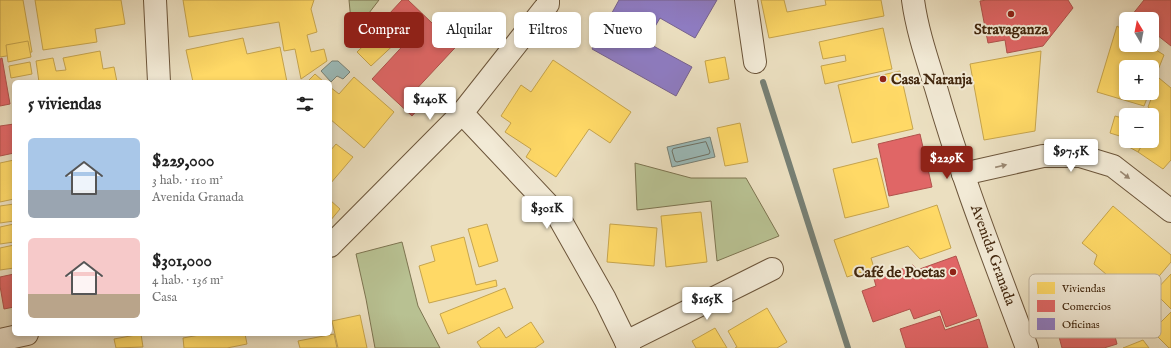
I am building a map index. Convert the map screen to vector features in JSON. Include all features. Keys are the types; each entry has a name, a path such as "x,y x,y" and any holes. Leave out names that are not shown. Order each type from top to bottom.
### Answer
{"street":[{"path":"155,0 159,80"},
{"path":"332,244 462,113 548,4 548,0"},
{"path":"746,0 755,62"},
{"name":"Avenida Granada","path":"913,0 915,15 925,51 963,174 1027,348"},
{"path":"462,113 557,214 605,299 628,345 772,269"},
{"path":"963,174 1043,156 1080,156 1113,166 1171,211"},
{"path":"0,340 18,336"}],"green space":[{"path":"349,0 379,0 370,12 350,12"},
{"path":"635,163 691,178 746,178 779,236 717,261 711,201 637,210"},
{"path":"402,242 418,306 440,348 375,348 356,254"}],"water":[{"path":"332,61 338,61 350,72 343,79 337,76 332,81 321,71"},
{"path":"710,137 715,157 672,167 667,147"}],"building: Viviendas":[{"path":"0,0 23,0 32,52 0,57"},
{"path":"35,0 121,0 125,24 95,29 97,42 43,50"},
{"path":"183,0 314,0 311,9 317,32 307,35 311,52 324,49 327,61 301,79 295,49 284,51 279,22 189,37"},
{"path":"761,0 784,0 787,12 826,5 825,0 881,0 884,16 769,38"},
{"path":"1117,26 1119,27 1119,52 1159,52 1164,55 1159,68 1159,60 1119,60 1119,99 1097,92"},
{"path":"883,28 892,69 825,84 821,66 846,61 845,55 823,59 819,42"},
{"path":"243,38 247,54 280,47 287,80 193,80 186,50"},
{"path":"28,41 31,57 8,62 6,45"},
{"path":"361,48 390,48 371,66 357,52"},
{"path":"100,51 103,69 114,67 117,80 39,80 36,61 53,58 56,71 66,70 63,58"},
{"path":"1041,51 1035,131 984,140 970,64"},
{"path":"725,57 729,79 709,83 705,61"},
{"path":"553,60 631,112 610,143 589,129 556,177 526,157 531,149 505,132 511,123 501,116 521,85 531,92"},
{"path":"30,62 32,74 11,78 9,66"},
{"path":"900,71 913,129 852,143 838,85"},
{"path":"315,74 322,80 309,80"},
{"path":"354,77 394,112 364,148 332,121 332,89 339,94"},
{"path":"1159,78 1171,88 1171,160 1163,169 1138,152 1140,148 1159,148 1159,108 1148,107 1151,100 1159,100"},
{"path":"1124,100 1146,100 1144,106"},
{"path":"1115,116 1119,117 1119,136 1110,133"},
{"path":"740,123 748,162 725,166 717,128"},
{"path":"336,144 353,157 332,182 332,149"},
{"path":"1131,148 1140,148 1138,152"},
{"path":"877,158 889,207 845,218 833,169"},
{"path":"12,160 12,199 0,202 0,163"},
{"path":"332,202 340,209 332,219"},
{"path":"12,204 12,221 0,223 0,206"},
{"path":"937,205 951,248 920,259 908,246 871,258 874,268 847,277 834,240"},
{"path":"1113,206 1171,255 1171,262 1161,274 1106,274 1094,264 1097,255 1082,243"},
{"path":"701,212 707,262 666,267 661,216"},
{"path":"12,224 12,242 0,244 0,227"},
{"path":"487,224 498,261 479,267 468,229"},
{"path":"610,224 657,228 654,266 607,262"},
{"path":"464,237 476,285 496,280 497,286 429,303 419,266 435,261 431,246"},
{"path":"12,245 12,268 0,270 0,248"},
{"path":"1171,274 1171,309 1161,299 1161,285"},
{"path":"505,288 513,308 448,334 440,314"},
{"path":"767,308 787,342 777,348 735,348 737,347 728,331"},
{"path":"1171,312 1171,348 1169,348 1159,338 1161,338 1161,322"},
{"path":"360,315 367,348 338,348 332,321"},
{"path":"531,322 544,342 535,348 481,348 477,342 499,327 506,338"},
{"path":"715,328 727,348 696,348 692,341"},
{"path":"334,334 337,348 300,348 298,341 324,336 332,336"},
{"path":"130,336 141,336 143,347 116,348 114,339"},
{"path":"194,336 245,336 247,344 227,348 184,348 183,338"},
{"path":"1143,340 1149,348 1123,348"}],"building: Comercios":[{"path":"402,0 408,0 421,12 391,12"},
{"path":"1068,0 1073,8 1043,46 1007,53 1005,40 988,43 980,1"},
{"path":"1144,0 1171,0 1171,46 1159,37 1159,12 1134,12"},
{"path":"424,15 432,23 432,48 455,48 410,96 421,106 412,116 372,79 401,48 424,48"},
{"path":"2,58 10,104 0,106 0,59"},
{"path":"12,124 12,153 0,156 0,126"},
{"path":"920,134 932,187 889,196 878,144"},
{"path":"956,256 977,316 946,327 940,310 914,319 910,309 873,322 862,291 876,286 874,279 913,265 917,270"},
{"path":"12,274 12,307 4,309 0,277"},
{"path":"940,316 945,330 979,319 988,348 906,348 900,329"},
{"path":"1059,338 1115,338 1117,344 1104,348 1062,348"}],"building: Oficinas":[{"path":"619,0 717,0 695,38 660,18 656,25 656,12 612,12"},
{"path":"656,47 692,67 676,96 592,49"}],"waterway":[{"path":"763,82 848,348"}],"place":[{"name":"Stravaganza","path":"1011,14"},
{"name":"Casa Naranja","path":"883,79"},
{"name":"Café de Poetas","path":"953,272"}]}
